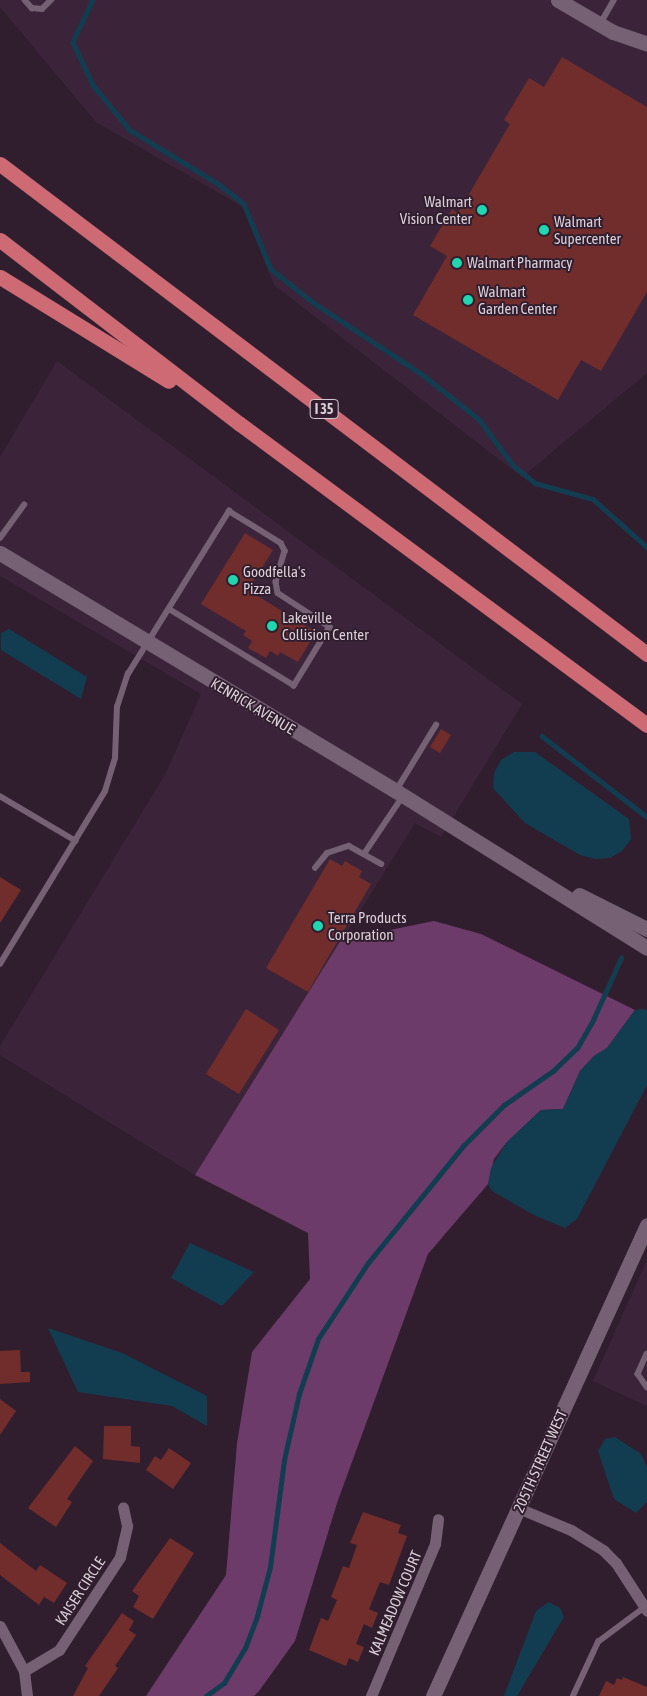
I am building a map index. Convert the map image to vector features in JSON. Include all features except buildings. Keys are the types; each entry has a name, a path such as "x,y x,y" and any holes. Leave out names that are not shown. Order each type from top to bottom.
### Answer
{"highway":[{"name":"I 35","path":"0,164 647,654"},
{"path":"0,240 240,424 647,725"},
{"path":"0,277 240,424"}],"street":[{"path":"558,0 600,24 647,44"},
{"name":"KENRICK AVENUE","path":"0,553 400,793 647,948"},
{"name":"KENRICK AVENUE","path":"506,859 647,929"},
{"name":"205TH STREET WEST","path":"433,1696 518,1508 642,1248 647,1225"},
{"name":"KAISER CIRCLE","path":"24,1671 59,1650 120,1557 127,1526 123,1508"},
{"path":"518,1508 571,1530 604,1551 616,1563 646,1608"},
{"name":"KALMEADOW COURT","path":"371,1696 436,1544 438,1519"},
{"path":"0,1626 24,1671 27,1696"}],"lane":[{"path":"25,0 32,8 42,9 51,0"},
{"path":"600,24 614,0"},
{"path":"0,538 24,505"},
{"path":"0,964 105,791 115,758 117,707 128,674 150,644 170,610 229,511 280,544 284,551 276,582 278,593 330,627 294,686 170,610"},
{"path":"364,854 400,793 436,725"},
{"path":"0,796 76,841"},
{"path":"315,868 327,853 339,847 349,846 381,864"},
{"path":"647,1354 638,1374 647,1387"},
{"path":"573,1696 598,1642 646,1608"}],"shaded area":[{"path":"0,0 647,0 647,373 522,477 274,285 243,207 96,122 0,7"},
{"path":"57,361 522,704 441,837 415,823 195,1175 0,1055 0,1046 166,773 201,694 0,576 0,457"},
{"path":"434,921 481,934 635,1010 607,1048 594,1056 580,1071 563,1109 541,1110 506,1143 494,1159 488,1184 428,1254 337,1503 295,1641 254,1696 146,1696 226,1575 237,1443 252,1352 310,1279 308,1233 195,1175 341,940"},
{"path":"647,1260 647,1406 593,1381"}],"water":[{"path":"9,629 87,677 81,699 1,650 1,633"},
{"path":"514,752 535,752 629,819 631,839 622,851 610,858 595,859 580,855 525,823 493,788 494,773 501,760"},
{"path":"635,1010 647,1010 647,1085 577,1219 565,1228 534,1215 492,1191 488,1184 491,1168 506,1143 541,1110 563,1109 580,1071 594,1056 607,1048"},
{"path":"190,1243 254,1272 222,1306 171,1278"},
{"path":"48,1328 122,1353 207,1396 207,1426 172,1406 78,1392"},
{"path":"615,1437 641,1454 647,1467 647,1502 636,1513 614,1499 598,1451 605,1439"},
{"path":"549,1602 560,1608 564,1617 517,1696 504,1696 536,1611"}],"waterway":[{"path":"93,0 73,42 93,85 130,130 220,185 244,204 271,269 314,303 423,375 479,419 513,465 535,483 593,499 647,547"},
{"path":"542,736 647,817"},
{"path":"206,1696 224,1683 245,1648 257,1616 270,1567 284,1460 299,1394 318,1339 368,1263 463,1146 504,1105 553,1071 577,1048 593,1020 621,958"}],"place":[{"name":"Walmart Vision Center","path":"482,210"},
{"name":"Walmart Supercenter","path":"544,230"},
{"name":"Walmart Pharmacy","path":"457,263"},
{"name":"Walmart Garden Center","path":"468,300"},
{"name":"Goodfella's Pizza","path":"233,580"},
{"name":"Lakeville Collision Center","path":"272,626"},
{"name":"Terra Products Corporation","path":"318,926"}]}
